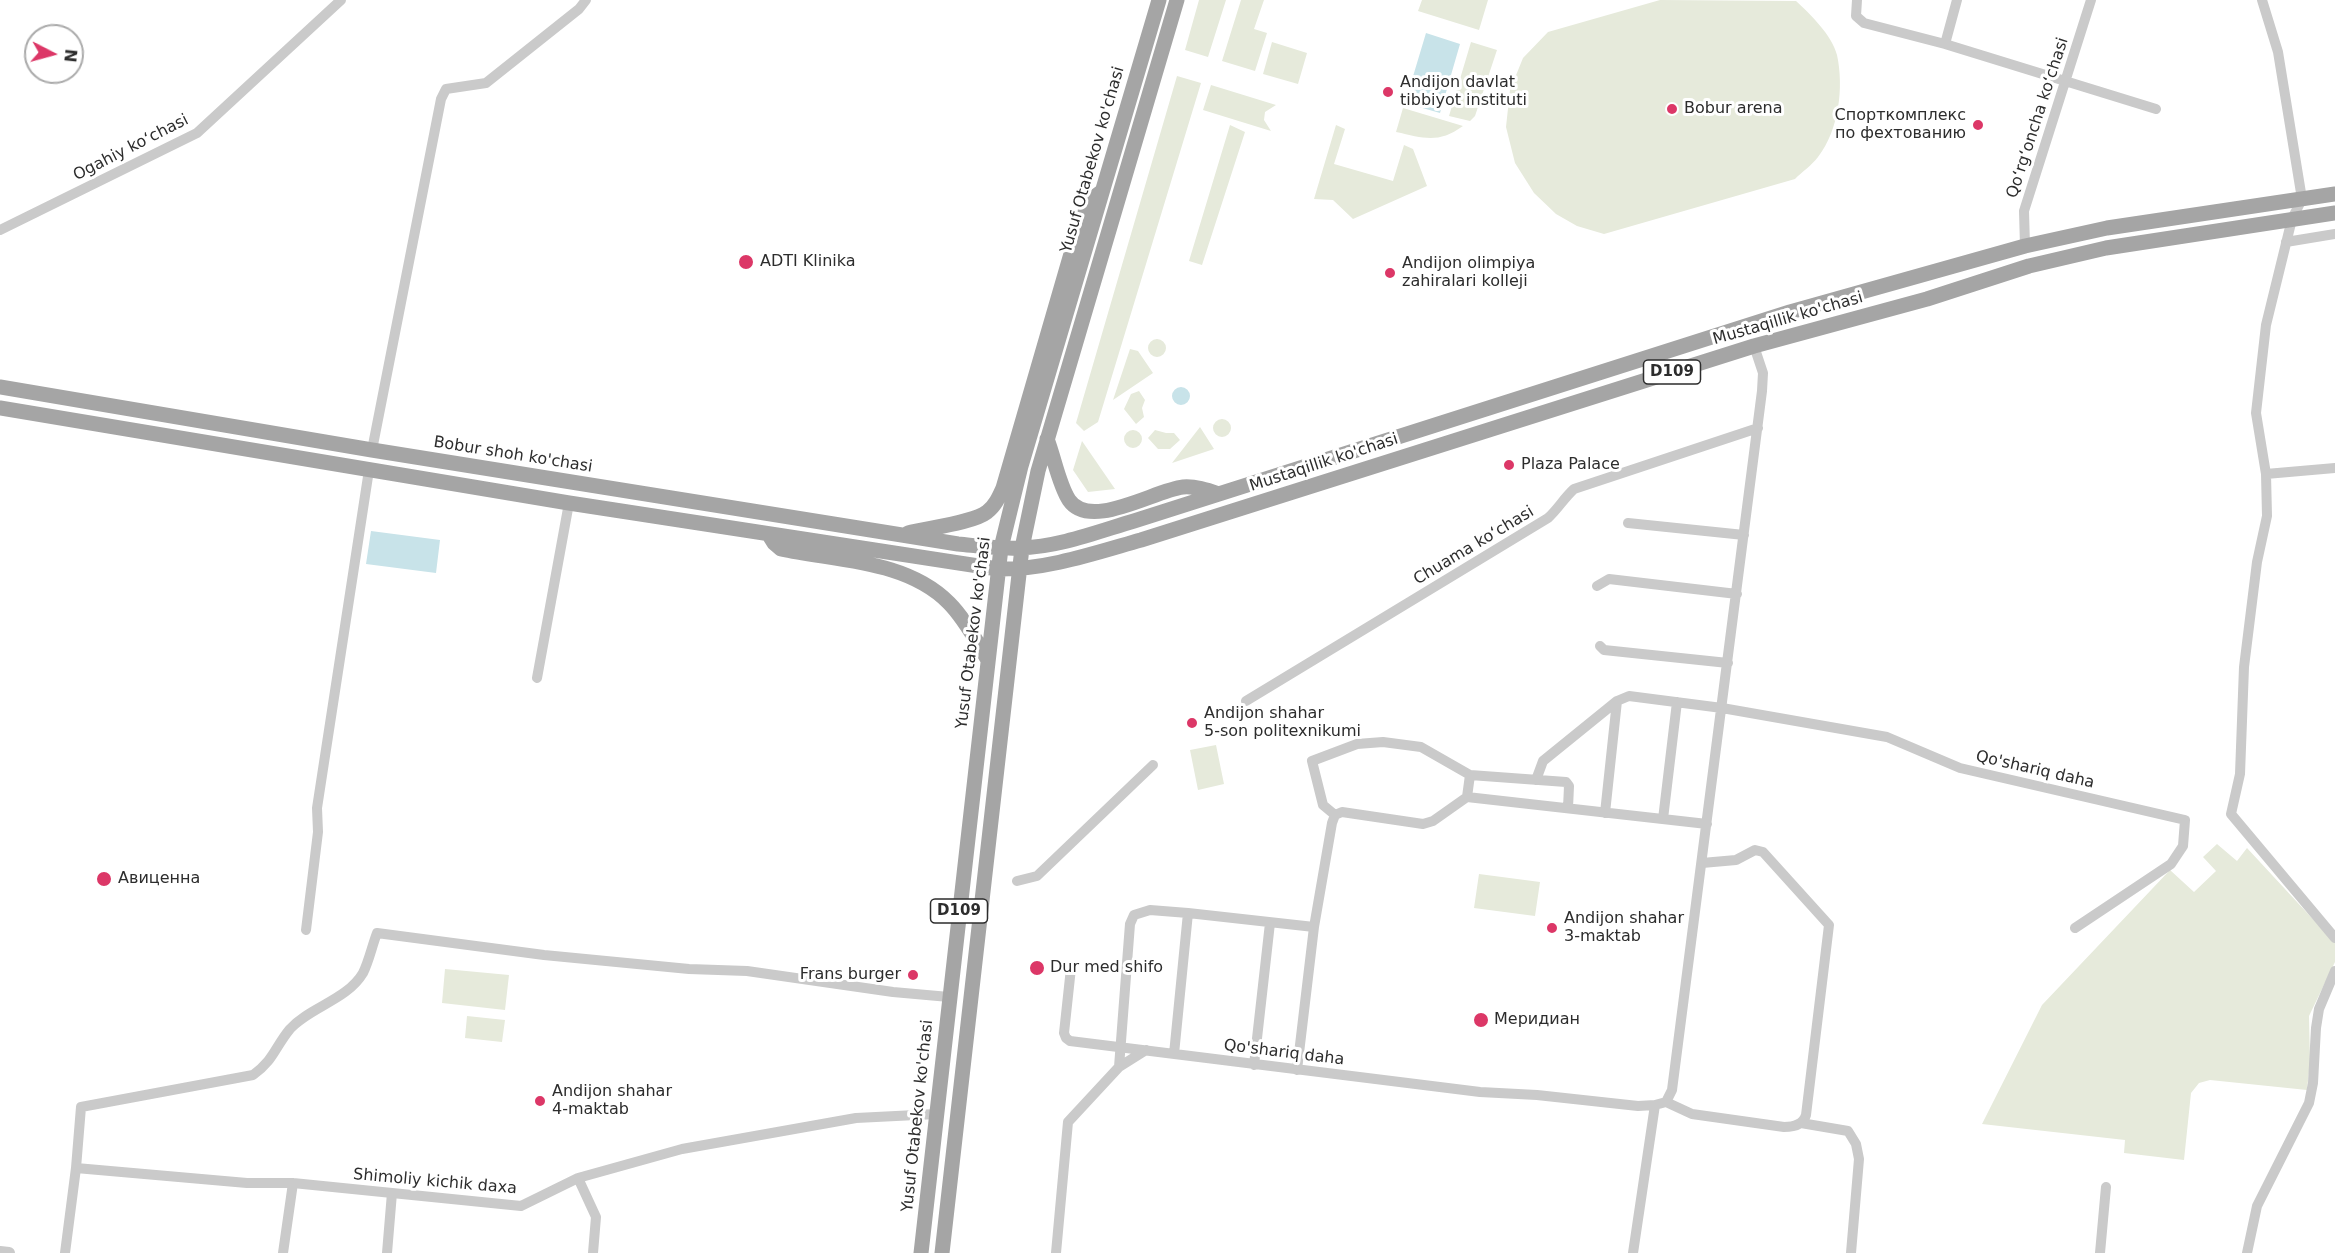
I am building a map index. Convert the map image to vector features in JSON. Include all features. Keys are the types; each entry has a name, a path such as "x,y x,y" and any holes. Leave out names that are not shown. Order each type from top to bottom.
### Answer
{"main road":[{"name":"Yusuf Otabekov ko'chasi","path":"921,1253 1001,548 1021,466 1158,0"},
{"path":"0,408 769,535 998,569 1019,569 1038,471 1177,0"},
{"path":"900,534 977,518 988,512 997,501 1003,488 1079,226 1090,201 1103,190"},
{"name":"Mustaqillik ko'chasi","path":"1022,548 1063,542 1790,312 2025,246 2107,228 2335,194"},
{"name":"Mustaqillik ko'chasi","path":"1019,569 1079,557 1141,540 1754,346 1927,298 2029,266 2106,248 2335,213"},
{"path":"2025,246 2029,266"},
{"path":"1921,276 1927,298"},
{"name":"Bobur shoh ko'chasi","path":"0,387 372,450 900,534 1001,548 1022,548"},
{"path":"94,424 98,403"},
{"path":"203,442 206,421"},
{"path":"1047,439 1068,498 1080,509 1093,512 1109,509 1181,487 1219,494"},
{"path":"769,535 781,549 890,568 906,573 922,582 951,605 988,660"},
{"name":"D109","path":"942,1253 1019,569"}],"street":[{"name":"Ogahiy koʻchasi","path":"0,230 197,133 342,0"},
{"path":"372,450 441,99 446,89 486,83 579,9 586,0"},
{"path":"1857,0 1856,16 1864,23 1945,44 2156,109"},
{"path":"1945,44 1957,0"},
{"name":"Qoʻrgʻoncha koʻchasi","path":"2025,246 2024,211 2091,0"},
{"path":"2262,0 2278,52 2301,199 2292,219 2266,325 2256,413 2266,474 2266,523 2257,562 2244,667 2240,774 2231,814 2335,938"},
{"path":"2286,242 2335,234"},
{"path":"1633,1253 1660,1104 1672,1090 1758,428 1763,373 1754,346"},
{"name":"Chuama koʻchasi","path":"1246,701 1548,518 1574,489 1758,428"},
{"path":"2266,474 2335,468"},
{"path":"306,930 318,832 318,797 369,470"},
{"path":"537,678 569,503"},
{"path":"1628,523 1744,534"},
{"path":"1597,586 1610,579 1737,594"},
{"path":"1600,646 1604,650 1728,663"},
{"path":"1536,780 1543,761 1617,701 1629,696 1722,708"},
{"path":"1605,813 1617,701"},
{"path":"1663,819 1677,702"},
{"name":"Qo'shariq daha","path":"1722,708 1887,737 1960,768 2186,820 2183,846 2171,864 2075,928"},
{"path":"1335,815 1323,805 1312,761 1357,744 1383,742 1421,747 1470,774 1566,782 1569,786 1568,808"},
{"path":"1017,881 1038,876 1153,765"},
{"path":"1467,797 1470,774"},
{"path":"1297,1070 1314,927 1335,815 1342,812 1423,824 1433,821 1467,797 1707,824"},
{"path":"1660,1104 1692,1114 1784,1127 1792,1127 1801,1122 1806,1114 1829,925 1763,852 1755,850 1736,860 1702,863"},
{"path":"1119,1067 1130,924 1134,915 1150,910 1314,927"},
{"path":"1174,1054 1188,913"},
{"path":"1254,1065 1270,923"},
{"path":"65,1253 81,1107 252,1075 271,1059 290,1029 345,991 362,974 377,933 544,955 689,969 747,971 893,992 949,997"},
{"name":"Qo'shariq daha","path":"1071,969 1064,1033 1070,1041 1480,1092 1538,1095 1638,1106 1660,1104"},
{"path":"2247,1253 2258,1206 2309,1103 2313,1083 2319,1009 2335,971"},
{"path":"1056,1253 1068,1122 1119,1067 1146,1050"},
{"name":"Shimoliy kichik daxa","path":"76,1168 247,1183 293,1183 521,1206 578,1178 682,1149 856,1118 936,1114"},
{"path":"1801,1122 1848,1131 1856,1144 1859,1159 1851,1253"},
{"path":"578,1178 596,1217 593,1253"},
{"path":"283,1253 293,1183"},
{"path":"2100,1253 2106,1187"},
{"path":"387,1253 392,1193"},
{"path":"0,1252 9,1253"}],"shaded area":[{"path":"1199,0 1226,0 1208,57 1185,50"},
{"path":"1241,0 1264,0 1254,29 1267,33 1255,71 1222,61"},
{"path":"1422,0 1488,0 1479,30 1418,11"},
{"name":"Bobur arena","path":"1660,0 1796,1 1826,33 1837,55 1840,94 1831,134 1818,157 1795,179 1604,234 1577,226 1556,214 1534,193 1515,163 1506,127 1510,90 1523,58 1548,32"},
{"path":"1272,42 1307,53 1298,84 1263,74"},
{"path":"1471,42 1497,50 1475,116 1470,121 1449,116"},
{"path":"1177,76 1201,83 1098,422 1084,431 1076,423"},
{"path":"1211,85 1276,105 1265,112 1264,120 1271,131 1203,110"},
{"path":"1403,108 1463,126 1446,135 1431,138 1396,132"},
{"path":"1230,125 1245,132 1202,265 1189,261"},
{"path":"1336,125 1345,129 1334,164 1393,181 1404,145 1413,149 1427,186 1353,219 1333,200 1314,199"},
{"path":"1157,339 1163,342 1166,348 1163,354 1157,357 1151,354 1148,348 1151,342"},
{"path":"1130,349 1138,351 1153,373 1113,400"},
{"path":"1139,391 1145,400 1142,408 1144,417 1136,424 1124,409 1131,394"},
{"path":"1222,419 1228,422 1231,428 1228,434 1222,437 1216,434 1213,428 1216,422"},
{"path":"1200,427 1214,449 1172,463"},
{"path":"1133,430 1139,433 1142,439 1139,445 1133,448 1127,445 1124,439 1127,433"},
{"path":"1155,430 1174,433 1180,440 1170,449 1158,449 1148,438"},
{"path":"1082,441 1115,489 1088,492 1073,470"},
{"path":"1216,745 1224,784 1198,790 1190,750"},
{"path":"2217,844 2237,861 2247,848 2335,943 2335,962 2309,1016 2310,1062 2307,1090 2210,1080 2199,1083 2191,1093 2184,1160 2124,1153 2125,1140 1982,1124 2042,1005 2170,870 2194,892 2216,871 2203,857"},
{"path":"1479,874 1540,882 1535,916 1474,908"},
{"path":"445,969 509,975 505,1010 442,1003"},
{"path":"467,1016 505,1020 502,1042 465,1038"}],"water":[{"path":"1426,33 1460,44 1440,113 1405,103"},
{"path":"1181,387 1187,390 1190,396 1187,402 1181,405 1175,402 1172,396 1175,390"},
{"path":"371,531 440,540 436,573 366,564"}],"place":[{"name":"Andijon davlat tibbiyot instituti","path":"1388,92"},
{"name":"Bobur arena","path":"1672,109"},
{"name":"Спорткомплекс по фехтованию","path":"1978,125"},
{"name":"ADTI Klinika","path":"746,262"},
{"name":"Andijon olimpiya zahiralari kolleji","path":"1390,273"},
{"name":"Plaza Palace","path":"1509,465"},
{"name":"Andijon shahar 5-son politexnikumi","path":"1192,723"},
{"name":"Авиценна","path":"104,879"},
{"name":"Andijon shahar 3-maktab","path":"1552,928"},
{"name":"Dur med shifo","path":"1037,968"},
{"name":"Frans burger","path":"913,975"},
{"name":"Меридиан","path":"1481,1020"},
{"name":"Andijon shahar 4-maktab","path":"540,1101"}]}
